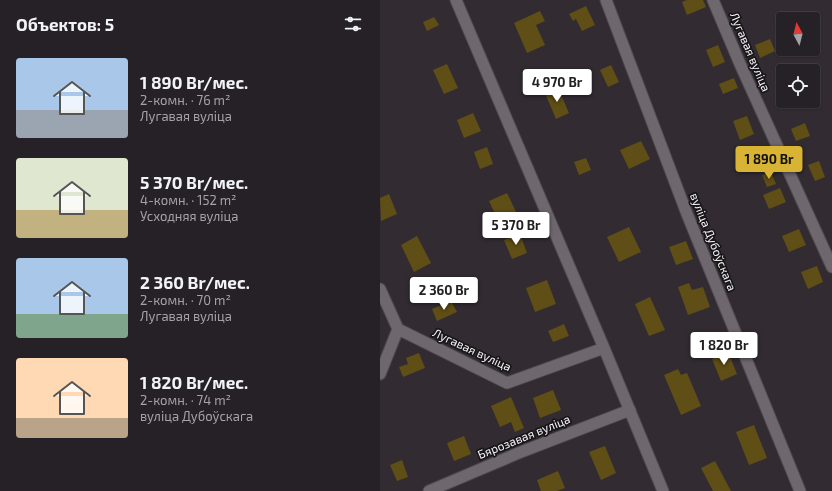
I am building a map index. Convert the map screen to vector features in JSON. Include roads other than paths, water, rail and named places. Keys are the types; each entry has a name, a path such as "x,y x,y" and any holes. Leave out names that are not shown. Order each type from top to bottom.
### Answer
{"street":[{"path":"456,0 604,348 662,491"},
{"name":"вуліца Дубоўскага","path":"606,0 687,214 800,491"},
{"name":"Лугавая вуліца","path":"713,0 740,64 832,267"},
{"path":"380,289 398,329 380,374"},
{"name":"Лугавая вуліца","path":"398,329 508,383 604,348"},
{"name":"Бярозавая вуліца","path":"429,491 521,452 630,410"}]}
